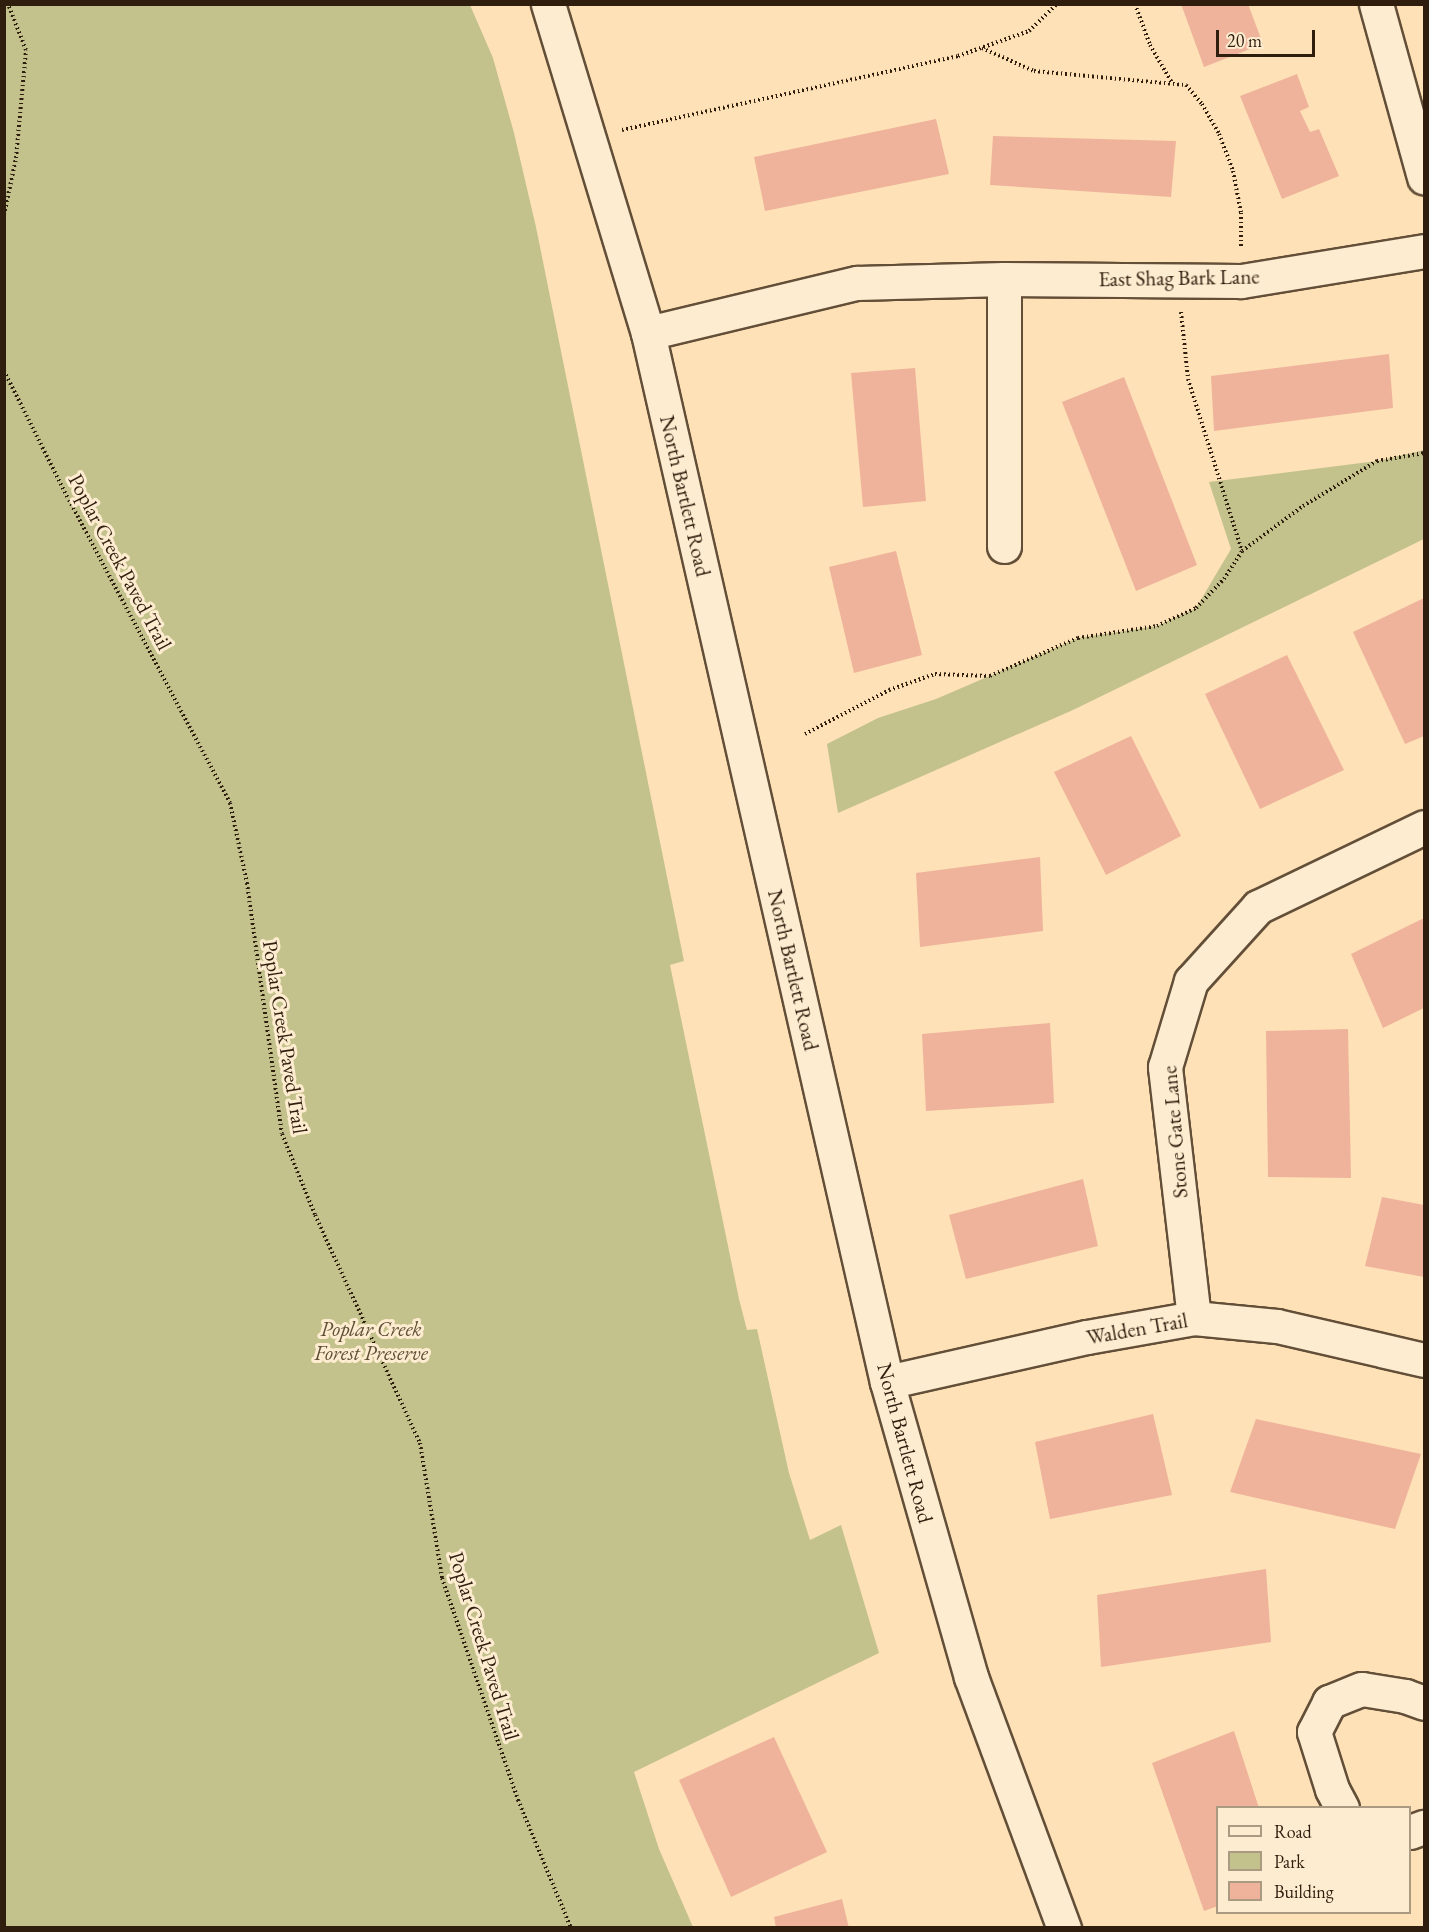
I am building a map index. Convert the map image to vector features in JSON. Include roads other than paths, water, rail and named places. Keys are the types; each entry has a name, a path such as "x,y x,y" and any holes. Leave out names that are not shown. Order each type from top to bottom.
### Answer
{"street":[{"name":"North Bartlett Road","path":"548,4 648,333 886,1382 971,1677 1064,1928"},
{"path":"1376,4 1425,177"},
{"name":"East Shag Bark Lane","path":"648,333 857,283 1004,279 1241,281 1425,251"},
{"path":"1004,279 1004,546"},
{"name":"Stone Gate Lane","path":"1194,1318 1165,1067 1191,981 1258,908 1425,827"},
{"name":"Walden Trail","path":"886,1382 1087,1336 1194,1318 1277,1326 1425,1360"},
{"path":"1341,1806 1332,1789 1314,1732 1329,1702 1362,1689 1406,1696 1425,1703"}],"park label":[{"name":"Poplar Creek Forest Preserve","path":"371,1341"}]}
